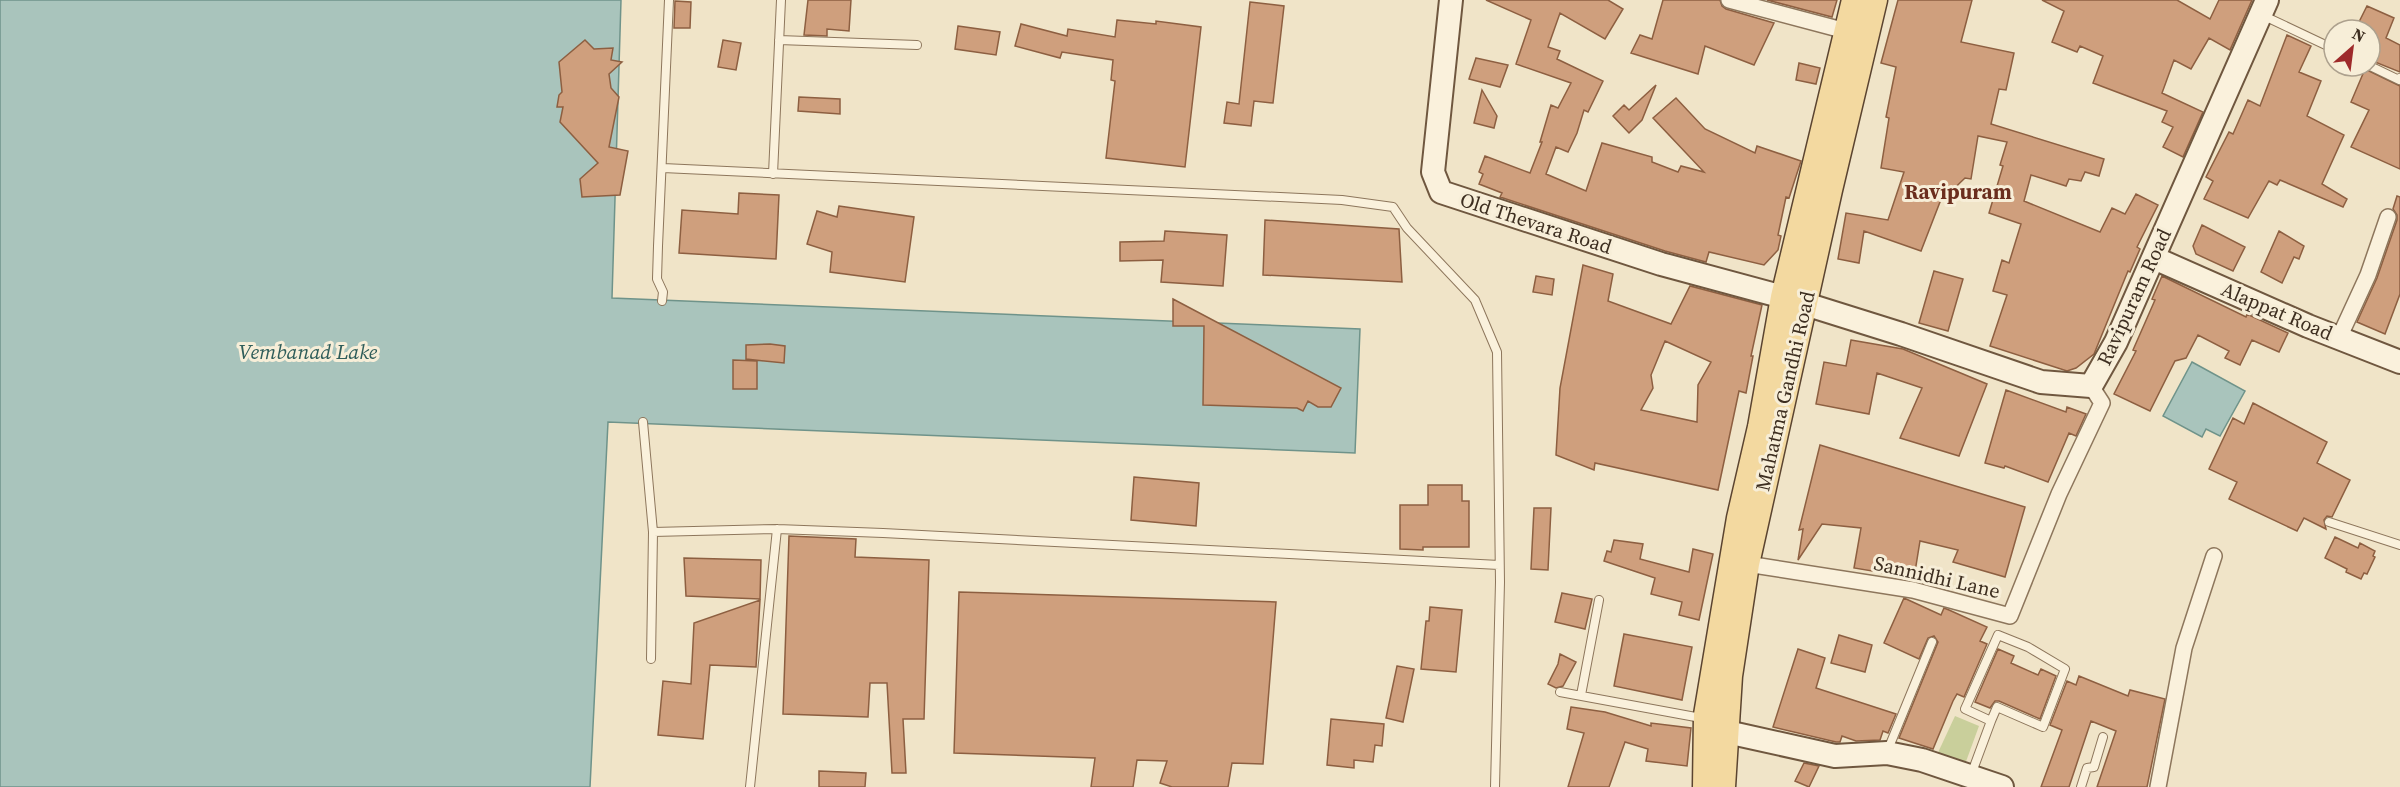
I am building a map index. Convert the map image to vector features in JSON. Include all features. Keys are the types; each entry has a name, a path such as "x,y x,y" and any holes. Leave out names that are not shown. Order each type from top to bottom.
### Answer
{"main road":[{"name":"Mahatma Gandhi Road","path":"1723,787 1730,676 1747,564 1794,301 1854,0"},
{"name":"Mahatma Gandhi Road","path":"1705,787 1706,718 1715,651 1739,518 1794,301 1830,190 1875,0"}],"street":[{"name":"Old Thevara Road","path":"1451,0 1433,172 1442,192 1661,264 1794,301"},
{"path":"1729,0 1846,31"},
{"name":"Ravipuram Road","path":"1794,301 1960,353 2041,382 2091,386 2116,342 2264,7"},
{"path":"2339,338 2368,275 2388,217"},
{"name":"Alappat Road","path":"2154,258 2400,362"},
{"name":"Sannidhi Lane","path":"1747,564 1913,590 2010,616 2059,494 2102,403 2091,386"},
{"path":"2158,787 2184,648 2214,556"},
{"path":"1727,732 1835,756 1887,753 1922,760 2002,787"}],"lane":[{"path":"662,301 663,292 657,279 669,0"},
{"path":"773,174 781,0"},
{"path":"2264,7 2322,42"},
{"path":"780,40 917,45"},
{"path":"2382,72 2399,80 2400,78"},
{"path":"663,168 1342,200 1393,207 1407,228 1474,300 1497,352 1499,565 1495,787"},
{"path":"643,422 653,532 651,658"},
{"path":"2329,522 2400,545"},
{"path":"653,532 777,529 883,533 1499,565"},
{"path":"750,787 777,529"},
{"path":"1581,695 1599,600"},
{"path":"1971,777 1997,707 2043,726 2066,669 2028,647 1998,635 1965,709 1991,721"},
{"path":"1887,753 1932,642"},
{"path":"1560,692 1706,718"},
{"path":"2081,787 2087,768 2094,767 2103,737"}],"green space":[{"path":"1955,716 1979,726 1964,767 1935,759"}],"water":[{"name":"Vembanad Lake","path":"0,0 621,0 612,298 1360,329 1355,453 608,422 590,787 0,787"},
{"path":"2192,362 2245,391 2220,436 2206,429 2202,437 2163,416"}],"building":[{"path":"808,0 851,0 849,31 827,29 827,36 804,35"},
{"path":"1486,0 1608,0 1623,9 1605,39 1560,13 1548,47 1560,51 1557,59 1603,81 1588,112 1584,110 1568,152 1556,147 1546,174 1586,191 1602,143 1652,157 1652,162 1678,172 1681,166 1704,172 1653,118 1676,98 1705,129 1755,153 1757,146 1801,161 1789,198 1786,197 1778,235 1781,236 1778,250 1764,265 1709,252 1706,262 1665,251 1500,197 1502,193 1479,184 1483,174 1479,172 1485,156 1530,173 1542,142 1540,142 1551,105 1558,108 1571,83 1516,64 1531,20"},
{"path":"1663,0 1720,0 1726,9 1774,23 1754,65 1705,46 1698,74 1631,53 1640,35 1652,39"},
{"path":"1767,0 1837,0 1832,17"},
{"path":"1898,0 1972,0 1961,42 2014,53 2006,90 1999,89 1991,124 2104,159 2099,176 2085,172 2081,181 2069,179 2066,186 2031,175 2024,201 2100,232 2112,208 2125,214 2136,194 2158,205 2137,247 2140,249 2130,272 2128,271 2094,354 2076,368 2067,371 1990,346 2007,295 1993,291 2002,260 2009,263 2021,224 1989,213 2003,166 2000,165 2007,142 1978,136 1971,179 1965,178 1940,202 1921,251 1864,231 1859,263 1838,259 1846,213 1888,220 1904,172 1881,168 1889,118 1886,117 1896,67 1881,63"},
{"path":"2042,0 2177,0 2210,19 2219,0 2252,0 2230,50 2209,38 2191,69 2174,60 2162,93 2203,112 2183,157 2163,147 2173,127 2162,122 2167,111 2093,83 2103,56 2080,46 2077,52 2052,42 2064,11"},
{"path":"675,1 691,2 690,28 674,28"},
{"path":"1250,2 1284,6 1273,103 1254,101 1251,126 1224,123 1227,102 1239,104"},
{"path":"2367,6 2394,18 2386,38 2400,45 2400,72 2382,65 2382,18 2361,18"},
{"path":"1117,20 1156,24 1156,21 1201,27 1185,167 1106,158 1115,81 1111,80 1113,60 1062,52 1060,58 1015,46 1021,24 1067,36 1068,29 1115,37"},
{"path":"958,26 1000,32 996,55 955,49"},
{"path":"2287,35 2311,46 2299,72 2321,81 2307,116 2344,135 2322,184 2347,199 2343,207 2280,180 2277,185 2269,181 2248,218 2204,199 2213,181 2206,177 2229,132 2233,134 2248,100 2260,106"},
{"path":"585,40 594,49 613,48 611,60 622,62 609,74 611,88 619,97 609,147 628,151 620,195 582,197 580,179 598,163 560,122 563,107 557,107 559,95 562,92 559,62"},
{"path":"723,40 741,43 736,70 718,67"},
{"path":"1476,58 1508,65 1500,87 1469,79"},
{"path":"1799,63 1820,68 1816,84 1796,80"},
{"path":"2382,77 2400,86 2400,169 2351,147 2369,110 2351,102 2361,78"},
{"path":"1656,85 1642,120 1629,133 1613,116 1624,105 1629,110"},
{"path":"1482,90 1497,116 1494,128 1474,123"},
{"path":"799,97 840,99 840,114 798,111"},
{"path":"739,193 779,195 776,259 679,253 682,210 738,214"},
{"path":"2397,196 2400,197 2400,294 2385,334 2357,322 2377,278 2397,220 2393,209"},
{"path":"839,206 914,217 905,282 830,272 832,252 807,244 817,211 837,217"},
{"path":"1265,220 1399,229 1402,282 1263,275"},
{"path":"2202,225 2245,247 2233,271 2196,254 2193,246"},
{"path":"1165,231 1227,235 1223,286 1161,282 1163,260 1120,261 1120,242 1164,241"},
{"path":"2279,231 2304,246 2299,259 2294,257 2282,283 2261,272"},
{"path":"1583,265 1613,274 1608,301 1671,324 1690,286 1762,305 1746,393 1739,391 1718,490 1595,463 1594,470 1556,455 1560,388","holes":["1665,341 1711,362 1698,385 1697,422 1641,410 1653,388 1651,375"]},
{"path":"1934,271 1963,279 1948,331 1919,323"},
{"path":"1536,276 1554,279 1552,295 1533,292"},
{"path":"2162,276 2246,317 2247,314 2288,333 2279,352 2252,340 2240,365 2225,358 2229,351 2198,335 2186,358 2175,361 2150,411 2114,394 2136,351 2133,350 2155,300 2152,299"},
{"path":"1173,299 1341,388 1331,407 1318,407 1308,401 1303,411 1297,408 1203,405 1204,326 1173,326"},
{"path":"1851,340 1903,349 1987,384 1959,456 1900,438 1922,388 1877,373 1869,414 1816,404 1824,362 1846,366"},
{"path":"746,345 785,346 784,363 746,359"},
{"path":"733,360 757,361 757,389 733,389"},
{"path":"2006,390 2066,412 2067,407 2086,414 2076,436 2069,433 2048,482 2005,466 2004,468 1985,463"},
{"path":"2253,403 2327,442 2317,463 2350,480 2332,517 2327,516 2324,520 2326,529 2304,518 2297,531 2229,499 2237,482 2209,469 2233,418 2244,424"},
{"path":"1820,445 2025,507 2005,577 1953,562 1958,550 1920,541 1914,578 1854,568 1861,528 1822,524 1798,560 1803,529 1799,530"},
{"path":"1134,477 1199,483 1196,526 1131,520"},
{"path":"1428,485 1462,485 1462,501 1469,501 1469,547 1400,549 1400,505 1428,505"},
{"path":"1534,508 1551,508 1548,570 1531,569"},
{"path":"789,536 856,539 855,557 929,560 924,719 903,719 906,773 892,773 887,683 870,683 868,717 783,714"},
{"path":"2335,537 2358,548 2360,543 2375,551 2373,556 2375,557 2367,574 2364,573 2361,579 2325,558"},
{"path":"1614,540 1643,544 1640,559 1689,572 1693,549 1713,554 1699,620 1679,615 1682,602 1651,594 1655,578 1604,561 1607,551 1611,552"},
{"path":"684,558 761,560 760,599 686,596"},
{"path":"959,592 1276,602 1263,764 1232,763 1228,787 1172,787 1160,783 1167,761 1137,760 1133,787 1091,787 1095,758 954,753"},
{"path":"1562,593 1592,599 1585,629 1555,622"},
{"path":"1904,598 1941,615 1944,608 1987,627 1980,641 1987,644 1964,697 1957,694 1933,749 1899,738 1938,642 1934,636 1928,638 1919,659 1884,643"},
{"path":"760,600 756,667 710,665 703,739 658,735 663,681 691,684 694,623"},
{"path":"1430,607 1462,610 1456,672 1421,669 1426,621 1429,621"},
{"path":"1624,634 1692,647 1682,700 1614,686"},
{"path":"1839,635 1872,645 1865,672 1831,663"},
{"path":"1798,649 1825,658 1816,688 1896,714 1888,733 1883,731 1880,740 1856,741 1842,736 1840,742 1836,742 1773,727"},
{"path":"1998,649 2014,656 2011,663 2038,675 2041,669 2056,676 2040,719 1999,701 1995,701 1990,708 1975,702"},
{"path":"1560,654 1576,662 1563,686 1556,688 1548,684 1558,664"},
{"path":"1397,666 1414,669 1403,722 1386,718"},
{"path":"2079,676 2128,696 2130,690 2165,699 2147,787 2097,787 2116,731 2091,721 2069,787 2041,787 2062,730 2050,725 2067,681 2076,685"},
{"path":"1571,707 1605,712 1651,726 1651,723 1691,728 1687,766 1646,761 1648,749 1625,742 1609,787 1568,787 1584,733 1567,729"},
{"path":"1331,719 1384,724 1382,746 1375,745 1373,762 1354,760 1354,768 1327,765"},
{"path":"1804,763 1819,766 1809,787 1795,781"},
{"path":"819,771 866,773 865,787 819,787"}],"district":[{"name":"Ravipuram","path":"1958,191"}]}
